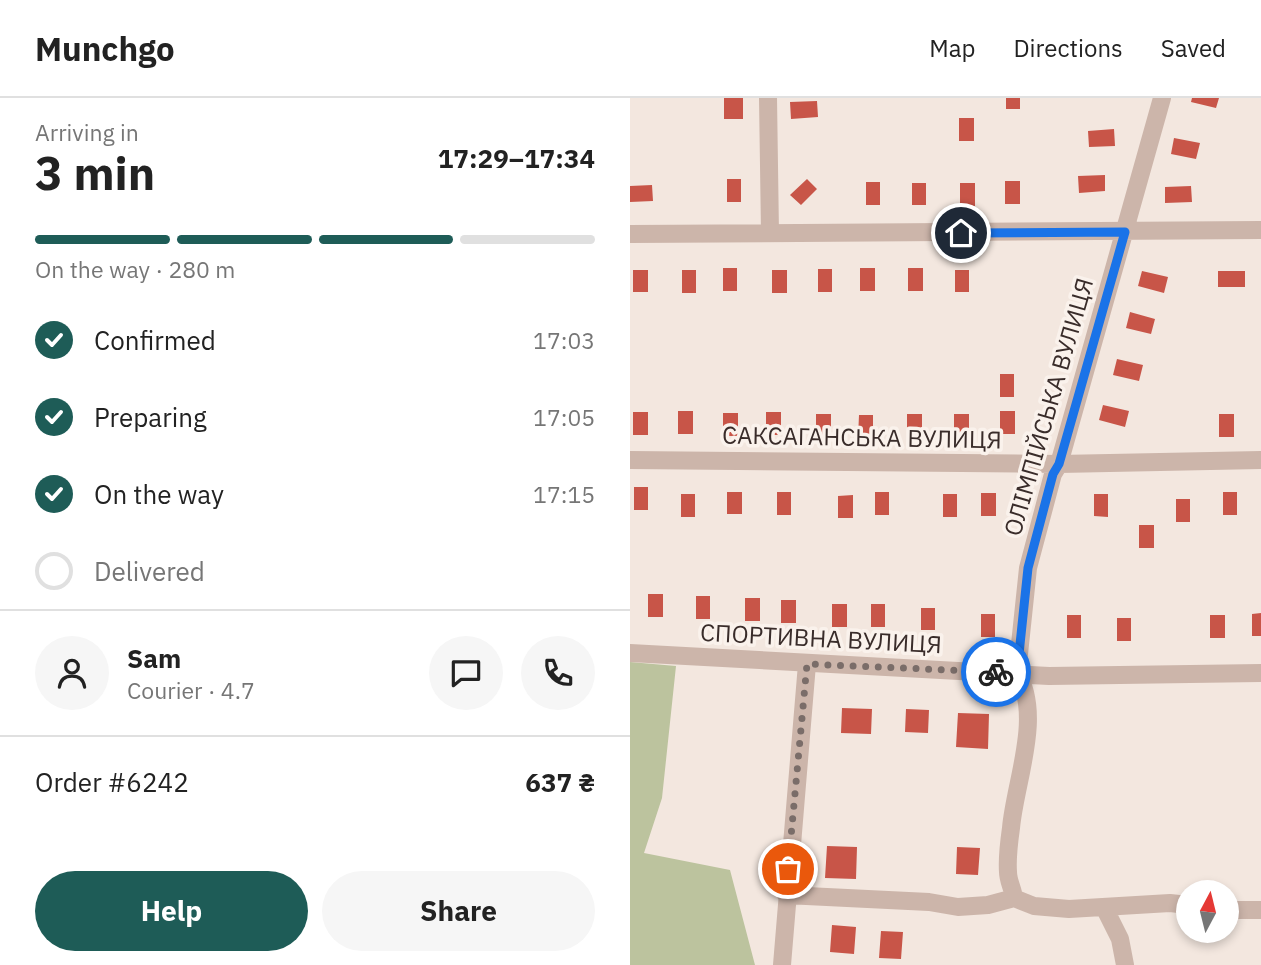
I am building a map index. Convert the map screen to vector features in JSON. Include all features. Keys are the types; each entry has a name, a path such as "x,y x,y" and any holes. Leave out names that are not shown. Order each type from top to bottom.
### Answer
{"street":[{"path":"768,98 770,233"},
{"name":"ОЛІМПІЙСЬКА ВУЛИЦЯ","path":"1014,898 1008,875 1011,829 1027,726 1024,685 1017,673 1028,568 1162,98"},
{"path":"630,234 1261,230"},
{"name":"САКСАГАНСЬКА ВУЛИЦЯ","path":"630,460 1059,464 1261,460"},
{"name":"СПОРТИВНА ВУЛИЦЯ","path":"630,653 1049,676 1261,673"},
{"path":"782,965 807,664"},
{"path":"786,895 929,902 958,907 988,905 1014,898 1034,906 1104,907 1176,904"},
{"path":"1104,907 1121,939 1125,965"},
{"path":"1239,910 1261,910"}],"green space":[{"path":"630,662 676,666 662,798 644,853 730,870 755,965 630,965"}],"building":[{"path":"724,98 743,98 743,119 724,119"},
{"path":"1006,98 1020,98 1020,109 1006,109"},
{"path":"1192,98 1219,98 1216,108 1191,102"},
{"path":"817,101 818,117 791,119 790,102"},
{"path":"959,118 974,118 974,141 959,141"},
{"path":"1114,129 1115,146 1089,147 1088,131"},
{"path":"1174,138 1200,143 1196,159 1171,154"},
{"path":"1105,175 1105,191 1079,193 1078,176"},
{"path":"727,179 741,179 741,202 727,202"},
{"path":"807,179 817,189 801,205 790,195"},
{"path":"1005,181 1020,181 1020,204 1005,204"},
{"path":"866,182 880,182 880,205 866,205"},
{"path":"912,183 926,183 926,205 912,205"},
{"path":"960,183 975,183 975,206 960,206"},
{"path":"652,185 653,201 630,202 630,186"},
{"path":"1191,186 1192,202 1165,203 1165,187"},
{"path":"723,268 737,268 737,291 723,291"},
{"path":"860,268 875,268 875,291 860,291"},
{"path":"908,268 923,268 923,291 908,291"},
{"path":"818,269 832,269 832,292 818,292"},
{"path":"633,270 648,270 648,292 633,292"},
{"path":"682,270 696,270 696,293 682,293"},
{"path":"772,270 787,270 787,293 772,293"},
{"path":"955,270 969,270 969,292 955,292"},
{"path":"1142,271 1168,277 1164,293 1138,286"},
{"path":"1218,271 1245,271 1245,287 1218,287"},
{"path":"1130,312 1155,319 1151,334 1126,328"},
{"path":"1117,359 1143,365 1139,381 1113,375"},
{"path":"1000,374 1014,374 1014,397 1000,397"},
{"path":"1103,405 1129,411 1125,427 1099,420"},
{"path":"678,411 693,411 693,434 678,434"},
{"path":"1000,411 1015,411 1015,434 1000,434"},
{"path":"633,412 648,412 648,435 633,435"},
{"path":"766,412 781,412 781,435 766,435"},
{"path":"723,413 738,413 738,436 723,436"},
{"path":"816,414 831,414 831,437 816,436"},
{"path":"907,414 922,414 922,436 907,436"},
{"path":"954,414 969,414 969,436 954,436"},
{"path":"1219,414 1234,414 1234,437 1219,437"},
{"path":"859,415 873,415 873,438 858,438"},
{"path":"634,487 648,487 648,510 634,510"},
{"path":"727,492 742,492 742,514 727,514"},
{"path":"777,492 791,492 791,515 777,515"},
{"path":"875,492 889,492 889,515 875,515"},
{"path":"1223,492 1237,492 1237,515 1223,515"},
{"path":"981,493 996,493 996,516 981,516"},
{"path":"681,494 695,494 695,517 681,517"},
{"path":"943,494 957,494 957,517 943,517"},
{"path":"1094,494 1108,494 1108,517 1094,516"},
{"path":"853,495 853,518 838,518 838,496"},
{"path":"1176,499 1190,499 1190,522 1176,522"},
{"path":"1139,525 1154,525 1154,548 1139,548"},
{"path":"648,594 663,594 663,617 648,617"},
{"path":"696,596 710,596 710,619 696,619"},
{"path":"745,598 760,598 760,621 745,621"},
{"path":"781,600 796,600 796,623 781,623"},
{"path":"832,604 847,604 847,627 832,627"},
{"path":"871,604 885,604 885,627 871,627"},
{"path":"921,608 935,608 935,630 921,630"},
{"path":"1261,613 1261,636 1252,636 1252,614"},
{"path":"981,614 995,614 995,637 981,637"},
{"path":"1067,615 1081,615 1081,638 1067,638"},
{"path":"1210,615 1225,615 1225,638 1210,638"},
{"path":"1117,618 1131,618 1131,641 1117,641"},
{"path":"842,708 872,709 871,734 841,733"},
{"path":"906,709 929,710 928,733 905,732"},
{"path":"958,713 989,714 988,749 956,747"},
{"path":"827,846 857,847 856,879 825,878"},
{"path":"957,847 980,848 978,875 956,874"},
{"path":"832,925 856,927 854,954 830,952"},
{"path":"881,931 903,932 901,959 879,958"}],"way so far":[{"path":"788,869 807,664 996,672"}],"route":[{"path":"961,233 1125,232 1028,568 1017,673 996,672"}]}
